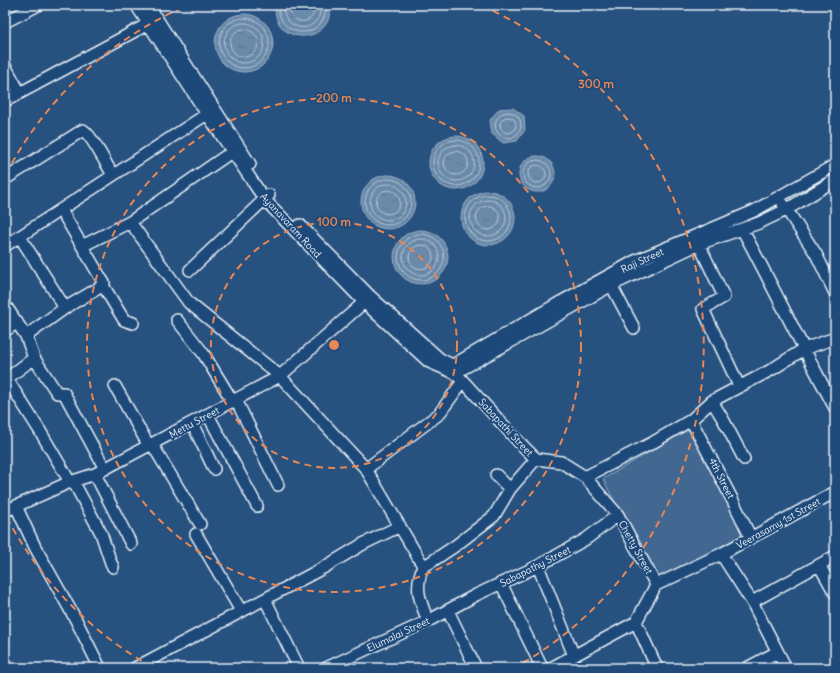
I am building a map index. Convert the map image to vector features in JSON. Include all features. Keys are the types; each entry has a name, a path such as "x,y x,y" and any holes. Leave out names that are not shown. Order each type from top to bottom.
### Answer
{"street":[{"path":"5,22 38,5"},
{"name":"Ayanavaram Road","path":"136,5 232,151 267,197 429,362 457,373"},
{"name":"Ayanavaram Road","path":"148,5 267,197"},
{"path":"5,101 148,24"},
{"path":"5,66 20,93"},
{"path":"5,246 207,114"},
{"path":"5,179 83,130 91,138 113,176"},
{"path":"82,246 130,222 232,151"},
{"name":"Raji Street","path":"457,373 609,281 635,261 754,211 835,165"},
{"name":"Raji Street","path":"609,281 699,244 760,223 786,210 835,180"},
{"path":"190,270 267,197"},
{"path":"779,197 786,210 816,254 835,293"},
{"path":"61,210 104,283 103,286 124,320 133,323"},
{"path":"130,222 189,303 280,376 366,469 422,564 424,564"},
{"path":"742,229 835,408"},
{"path":"20,236 65,308"},
{"path":"699,244 724,297 703,309 740,386"},
{"path":"609,281 634,328"},
{"path":"26,336 65,308 100,286 103,286"},
{"name":"Mettu Street","path":"5,511 100,471 280,376 368,300"},
{"path":"5,305 26,336 34,358 57,393 64,393 100,471 131,544"},
{"path":"177,320 203,353 235,401 278,485"},
{"path":"5,331 17,322"},
{"path":"585,477 652,443 691,420 712,401 771,370 804,349 835,338"},
{"path":"34,358 6,379 40,431 101,533 113,567"},
{"path":"366,469 439,414 457,373"},
{"name":"Sabapathi Street","path":"457,373 536,459 562,462 585,477"},
{"path":"115,386 198,529 241,612"},
{"path":"712,401 744,459"},
{"path":"208,415 257,506"},
{"name":"4th Street","path":"691,420 732,499 750,538"},
{"path":"192,423 214,468"},
{"path":"424,564 428,564 455,546 494,516 510,489 536,459"},
{"path":"496,475 510,489"},
{"name":"Chetty Street","path":"585,477 618,515 656,584 636,622"},
{"name":"Veerasamy 1st Street","path":"656,584 721,554 835,492"},
{"path":"16,506 34,547 76,620 100,668"},
{"name":"Sabapathy Street","path":"448,611 476,595 538,566 586,539 618,515"},
{"path":"135,668 323,568 363,544 400,526"},
{"path":"721,554 752,602 786,668"},
{"path":"752,602 835,556"},
{"path":"424,564 417,586 418,595 428,621"},
{"path":"820,565 835,593"},
{"path":"538,566 574,656"},
{"path":"501,583 542,668"},
{"path":"265,599 298,668"},
{"path":"448,611 476,668"},
{"name":"Elumalai Street","path":"326,668 448,611"},
{"path":"558,666 636,622 657,668"},
{"path":"747,668 777,652"}],"shaded area":[{"path":"693,427 746,535 656,581 603,479"}],"water":[{"path":"275,5 330,5 329,18 323,28 314,34 303,36 292,34 283,28 277,19"},
{"path":"244,14 255,16 268,27 271,32 273,43 271,54 260,67 255,70 244,72 233,70 220,59 217,54 215,43 217,32 228,19 233,16"},
{"path":"513,108 524,116 525,130 517,141 503,143 492,134 490,120 499,109"},
{"path":"451,136 461,136 471,140 479,148 483,158 483,168 479,178 471,186 461,190 451,190 441,186 433,178 429,168 429,158 433,148 441,140"},
{"path":"541,156 550,161 554,167 554,181 550,187 541,192 533,192 524,187 520,181 519,170 524,161 530,157"},
{"path":"383,175 393,175 403,179 411,187 415,197 415,207 411,217 403,225 393,229 383,229 373,225 365,217 361,207 361,197 365,187 373,179"},
{"path":"483,191 493,191 503,195 511,203 515,213 515,223 511,233 503,241 493,245 483,245 473,241 465,233 461,223 461,213 465,203 473,195"},
{"path":"416,230 426,230 436,234 444,242 448,252 448,262 444,272 436,280 426,284 416,284 406,280 398,272 394,262 394,252 398,242 406,234"}]}
